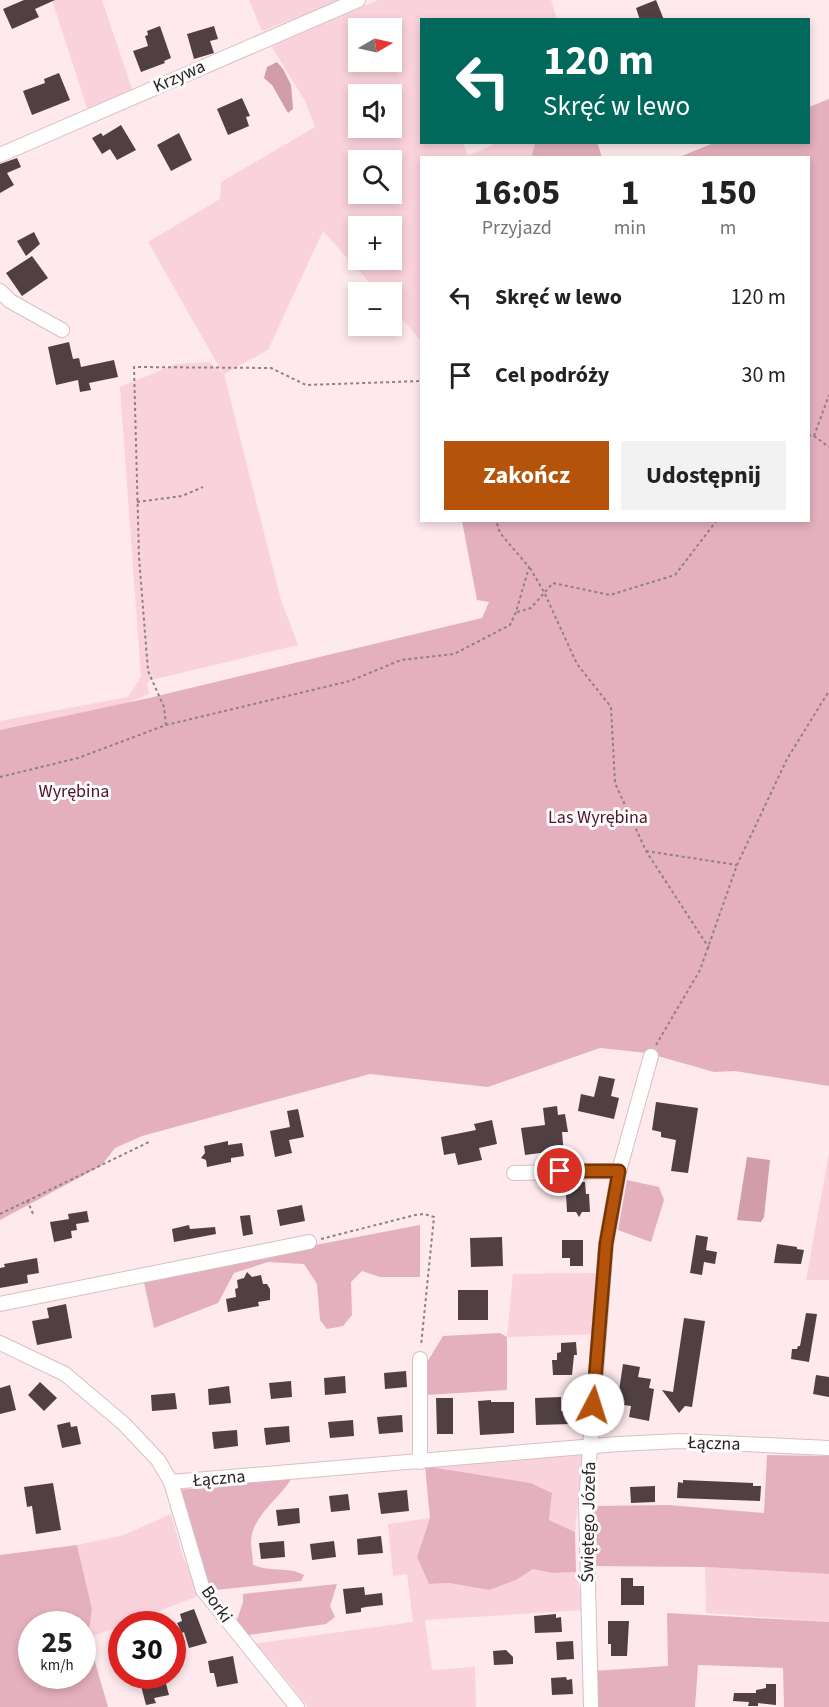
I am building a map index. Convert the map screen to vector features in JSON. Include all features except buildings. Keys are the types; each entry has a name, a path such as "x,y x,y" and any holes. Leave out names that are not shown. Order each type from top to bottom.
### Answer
{"street":[{"name":"Krzywa","path":"0,155 358,0"},
{"path":"0,291 10,301 62,330"},
{"name":"Świętego Józefa","path":"591,1707 585,1538 589,1448 606,1244 619,1171 651,1056"},
{"path":"514,1173 619,1171"},
{"path":"0,1304 309,1242"},
{"name":"Łączna","path":"0,1343 64,1374 124,1424 158,1460 171,1482 679,1441 829,1448"},
{"path":"420,1359 420,1462"},
{"name":"Borki","path":"171,1482 203,1590 297,1707"}],"path":[{"path":"166,725 164,707 148,671 137,502 134,367 271,368 306,385 420,381"},
{"path":"814,436 829,395"},
{"path":"810,435 829,447"},
{"path":"137,502 182,496 202,487"},
{"path":"497,522 500,533 529,567 544,592 577,664 611,707 615,783 646,851 709,948"},
{"path":"516,612 531,608 553,583 610,595 675,575 715,522"},
{"path":"0,777 78,758 166,725 350,681 401,660 454,654 510,625 529,567"},
{"path":"651,1056 666,1025 695,980 709,948 737,865 787,759 829,692"},
{"path":"646,851 737,865"},
{"path":"0,1214 150,1142"},
{"path":"27,1200 34,1216"},
{"path":"309,1242 415,1215 424,1214 434,1217 420,1359"}],"shaded area":[{"path":"52,0 102,0 132,89 88,111"},
{"path":"249,0 343,0 262,31"},
{"path":"378,0 551,0 557,18 420,18 420,144 463,144 468,156 420,156 420,340 402,319 402,282 369,282 358,270 402,270 402,216 348,216 348,259 323,231 268,350 224,374 281,600 298,645 151,680 147,683 149,694 117,707 0,730 0,721 128,697 141,677 120,387 176,364 209,362 222,372 148,242 220,199 221,182 315,127 305,101 272,47 275,43"},
{"path":"277,62 291,85 293,109 288,113 272,85 264,78 267,67"},
{"path":"495,144 535,144 532,156 468,156"},
{"path":"829,1153 829,1280 806,1280"},
{"path":"747,1157 770,1160 764,1217 761,1222 737,1220"},
{"path":"598,1273 593,1334 507,1337 513,1274"},
{"path":"583,1453 575,1532 549,1520 552,1493 531,1483 425,1466"},
{"path":"171,1514 183,1557 201,1595 159,1611 108,1611 108,1630 96,1635 96,1611 92,1611 77,1545 124,1535"},
{"path":"430,1518 417,1557 429,1584 449,1583 489,1590 516,1580 533,1569 552,1573 576,1572 584,1610 425,1620 432,1670 475,1667 476,1707 308,1707 272,1662 252,1644 413,1622 407,1574 393,1576 388,1524"},
{"path":"705,1567 829,1574 829,1622 706,1613"}],"green space":[{"name":"Las Wyrębina","path":"829,99 829,1086 735,1071 714,1072 647,1053 600,1048 488,1087 370,1074 142,1136 115,1148 101,1166 0,1220 0,730 149,698 482,618 489,602 477,600 462,522 810,522 810,156 682,156 712,144 810,144 810,107"},
{"path":"535,144 598,144 602,156 532,156"},
{"path":"627,1180 659,1187 664,1200 651,1242 618,1230"},
{"path":"420,1225 420,1277 380,1277 362,1271 351,1282 352,1315 343,1326 327,1329 320,1320 317,1284 304,1264 268,1262 234,1273 218,1303 154,1328 143,1278"},
{"path":"500,1333 507,1337 507,1390 426,1395 426,1364 443,1336"},
{"path":"767,1455 829,1456 829,1574 705,1567 592,1566 594,1506 668,1505 764,1513"},
{"path":"425,1466 531,1483 552,1493 549,1520 575,1532 576,1572 552,1573 533,1569 516,1580 489,1590 449,1583 429,1584 417,1557 430,1518"},
{"path":"292,1478 256,1523 251,1547 253,1565 267,1569 298,1572 304,1575 301,1581 215,1590 208,1586 179,1490"},
{"path":"77,1545 92,1611 18,1611 18,1689 96,1689 96,1666 108,1707 0,1707 0,1555"},
{"path":"337,1584 330,1606 335,1617 326,1624 249,1635 236,1623 243,1602 243,1594"},
{"path":"667,1613 829,1622 829,1707 784,1707 783,1668 698,1665 695,1707 595,1707 593,1671 668,1666"}],"route":[{"path":"560,1171 619,1171 606,1244 593,1405"}],"park label":[{"name":"Wyrębina","path":"74,791"}]}
